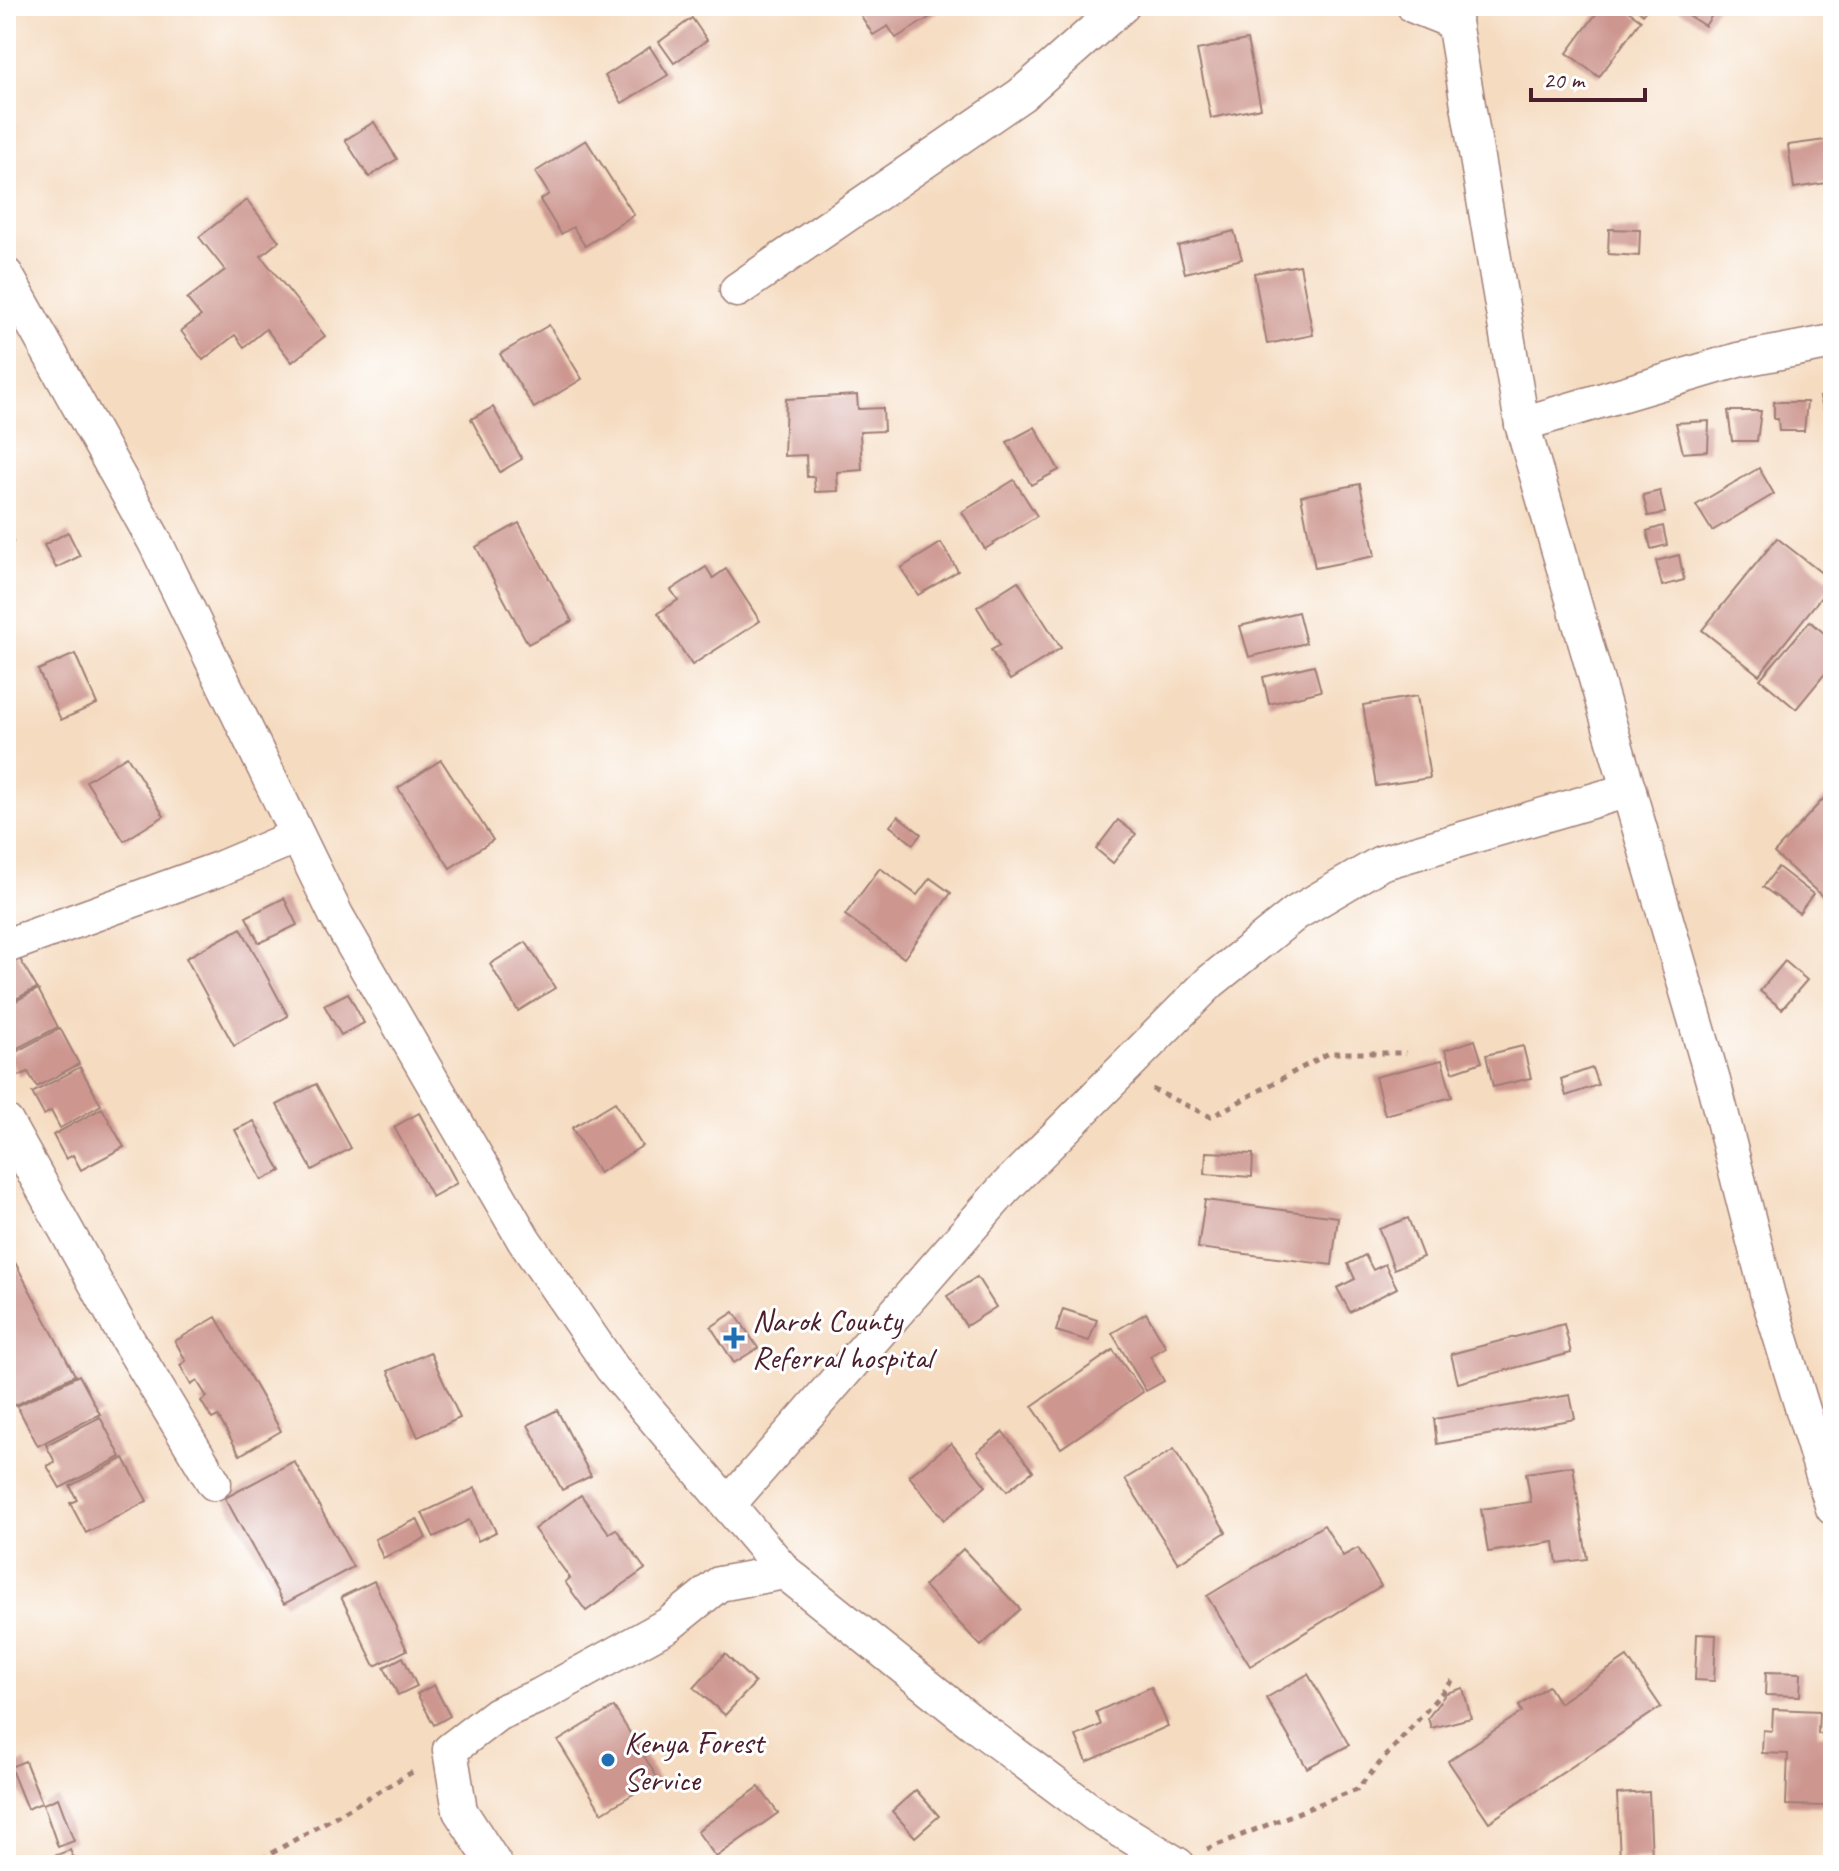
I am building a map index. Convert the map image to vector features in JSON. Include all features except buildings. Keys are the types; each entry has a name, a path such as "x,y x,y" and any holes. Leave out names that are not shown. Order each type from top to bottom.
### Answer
{"street":[{"path":"737,290 1021,95 1122,6"},
{"path":"1414,6 1454,14 1522,424 1713,1081 1768,1296 1833,1508"},
{"path":"6,275 155,542 336,915 524,1240 612,1368 785,1572 1025,1763 1096,1815 1176,1864"},
{"path":"1522,424 1738,360 1833,342"},
{"path":"728,1505 1003,1190 1222,972 1296,913 1381,863 1629,790"},
{"path":"6,946 219,869 297,836"},
{"path":"6,1122 120,1327 214,1483"},
{"path":"495,1865 460,1811 450,1750 497,1714 541,1695 668,1625 719,1584 785,1572"}],"path":[{"path":"1118,1073 1211,1117 1329,1053 1406,1053"},
{"path":"1176,1864 1357,1789 1453,1680"},
{"path":"251,1865 450,1750"}],"place":[{"name":"Narok County Referral hospital","path":"734,1338"},
{"name":"Kenya Forest Service","path":"608,1760"}]}
